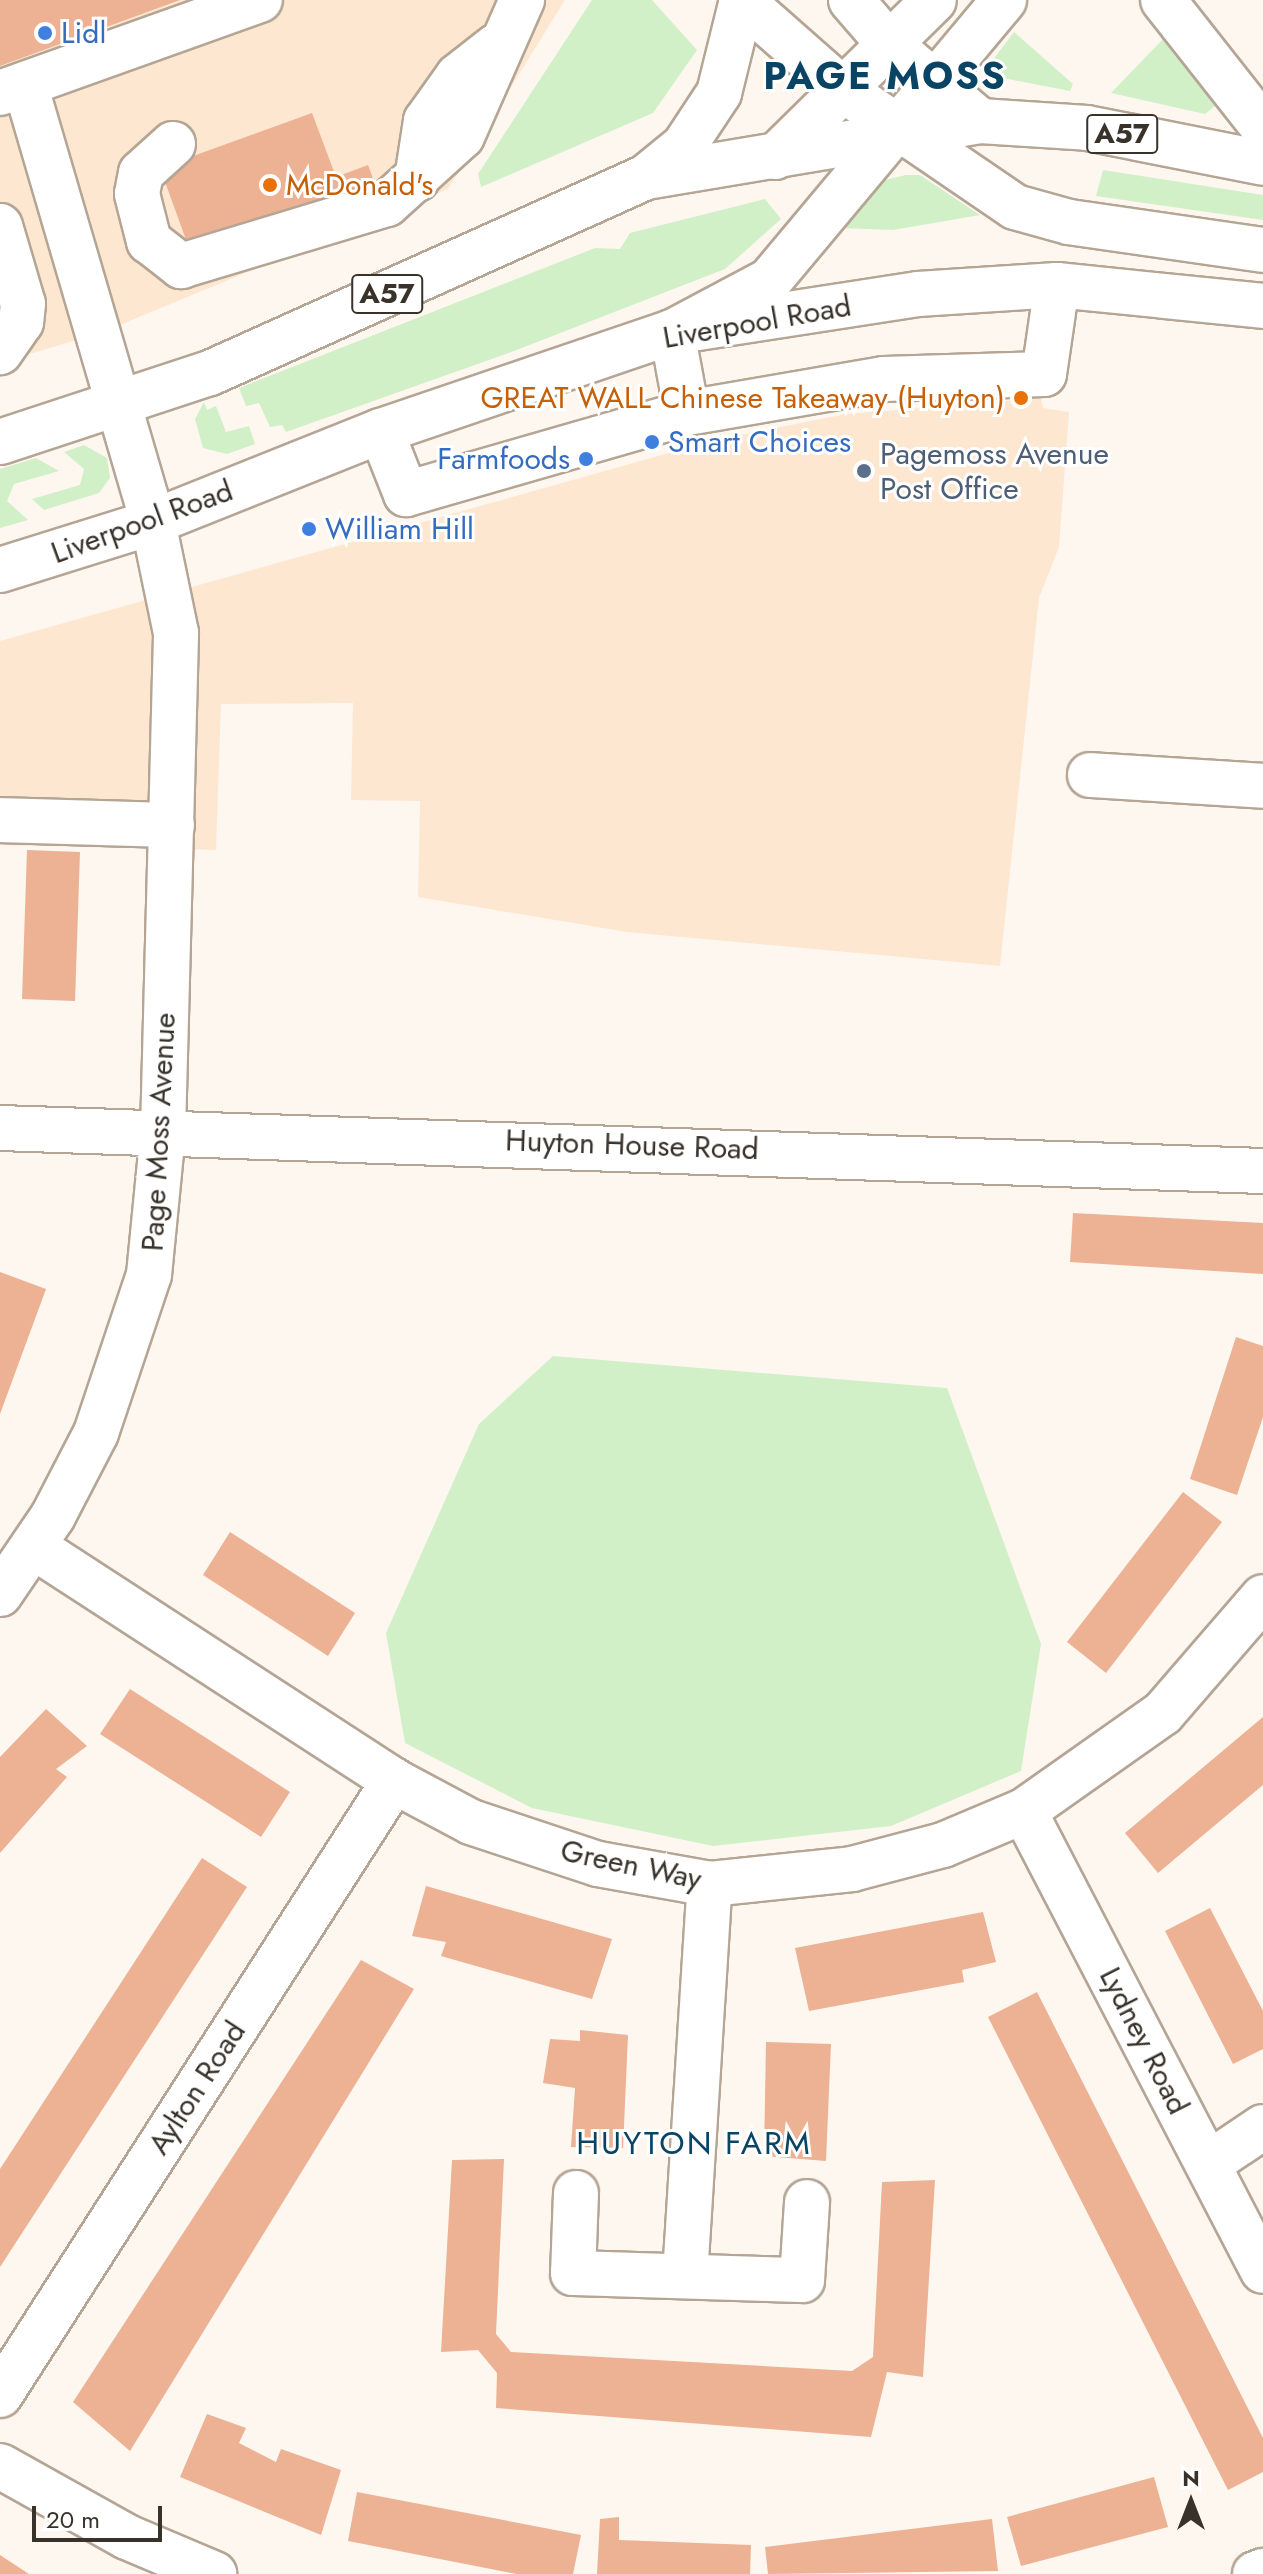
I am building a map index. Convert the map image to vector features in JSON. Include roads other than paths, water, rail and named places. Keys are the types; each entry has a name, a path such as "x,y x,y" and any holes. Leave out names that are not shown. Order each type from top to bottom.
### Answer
{"main road":[{"path":"12,88 260,0"},
{"path":"173,144 141,173 137,194 149,241 181,266 387,204 417,179 426,121 458,76 495,47 522,0"},
{"path":"742,0 842,89 899,131 1027,211 1263,250"},
{"name":"A57","path":"0,442 116,407 210,373 646,177 684,146 719,93 742,0"},
{"path":"851,0 889,44 980,121"},
{"path":"775,157 934,0"},
{"path":"687,413 672,332 770,280 899,131 1004,0"},
{"path":"1163,0 1263,127"},
{"name":"Page Moss Avenue","path":"2,1587 34,1547 96,1433 141,1312 163,1132 176,633 153,522 12,88"},
{"name":"A57","path":"646,177 775,157 899,131 980,121 1087,128 1263,163"},
{"path":"0,226 23,304 21,322 0,352"},
{"path":"381,431 406,494 687,413 884,379 1044,374 1057,285"},
{"name":"Liverpool Road","path":"0,570 153,522 381,431 672,332 918,294 1057,285 1263,306"},
{"path":"1090,775 1263,786"},
{"path":"0,820 172,825"},
{"name":"Huyton House Road","path":"0,1128 1263,1171"},
{"name":"Green Way","path":"34,1547 394,1781 471,1822 598,1864 710,1884 852,1869 943,1845 1024,1811 1163,1713 1263,1597"},
{"name":"Aylton Road","path":"0,2395 394,1781"},
{"name":"Lydney Road","path":"1024,1811 1263,2271"},
{"path":"685,2276 710,1884"},
{"path":"1208,2164 1263,2127"},
{"path":"576,2193 573,2273 802,2280 807,2202"},
{"path":"0,2466 127,2537 214,2574"},
{"path":"1255,2574 1263,2571"}],"place":[{"name":"Lidl","path":"45,33"},
{"name":"McDonald's","path":"270,185"},
{"name":"GREAT WALL Chinese Takeaway (Huyton)","path":"1021,398"},
{"name":"Smart Choices","path":"652,442"},
{"name":"Farmfoods","path":"586,459"},
{"name":"Pagemoss Avenue Post Office","path":"864,471"},
{"name":"William Hill","path":"309,529"}],"district":[{"name":"PAGE MOSS","path":"885,76"},
{"name":"HUYTON FARM","path":"694,2143"}]}
